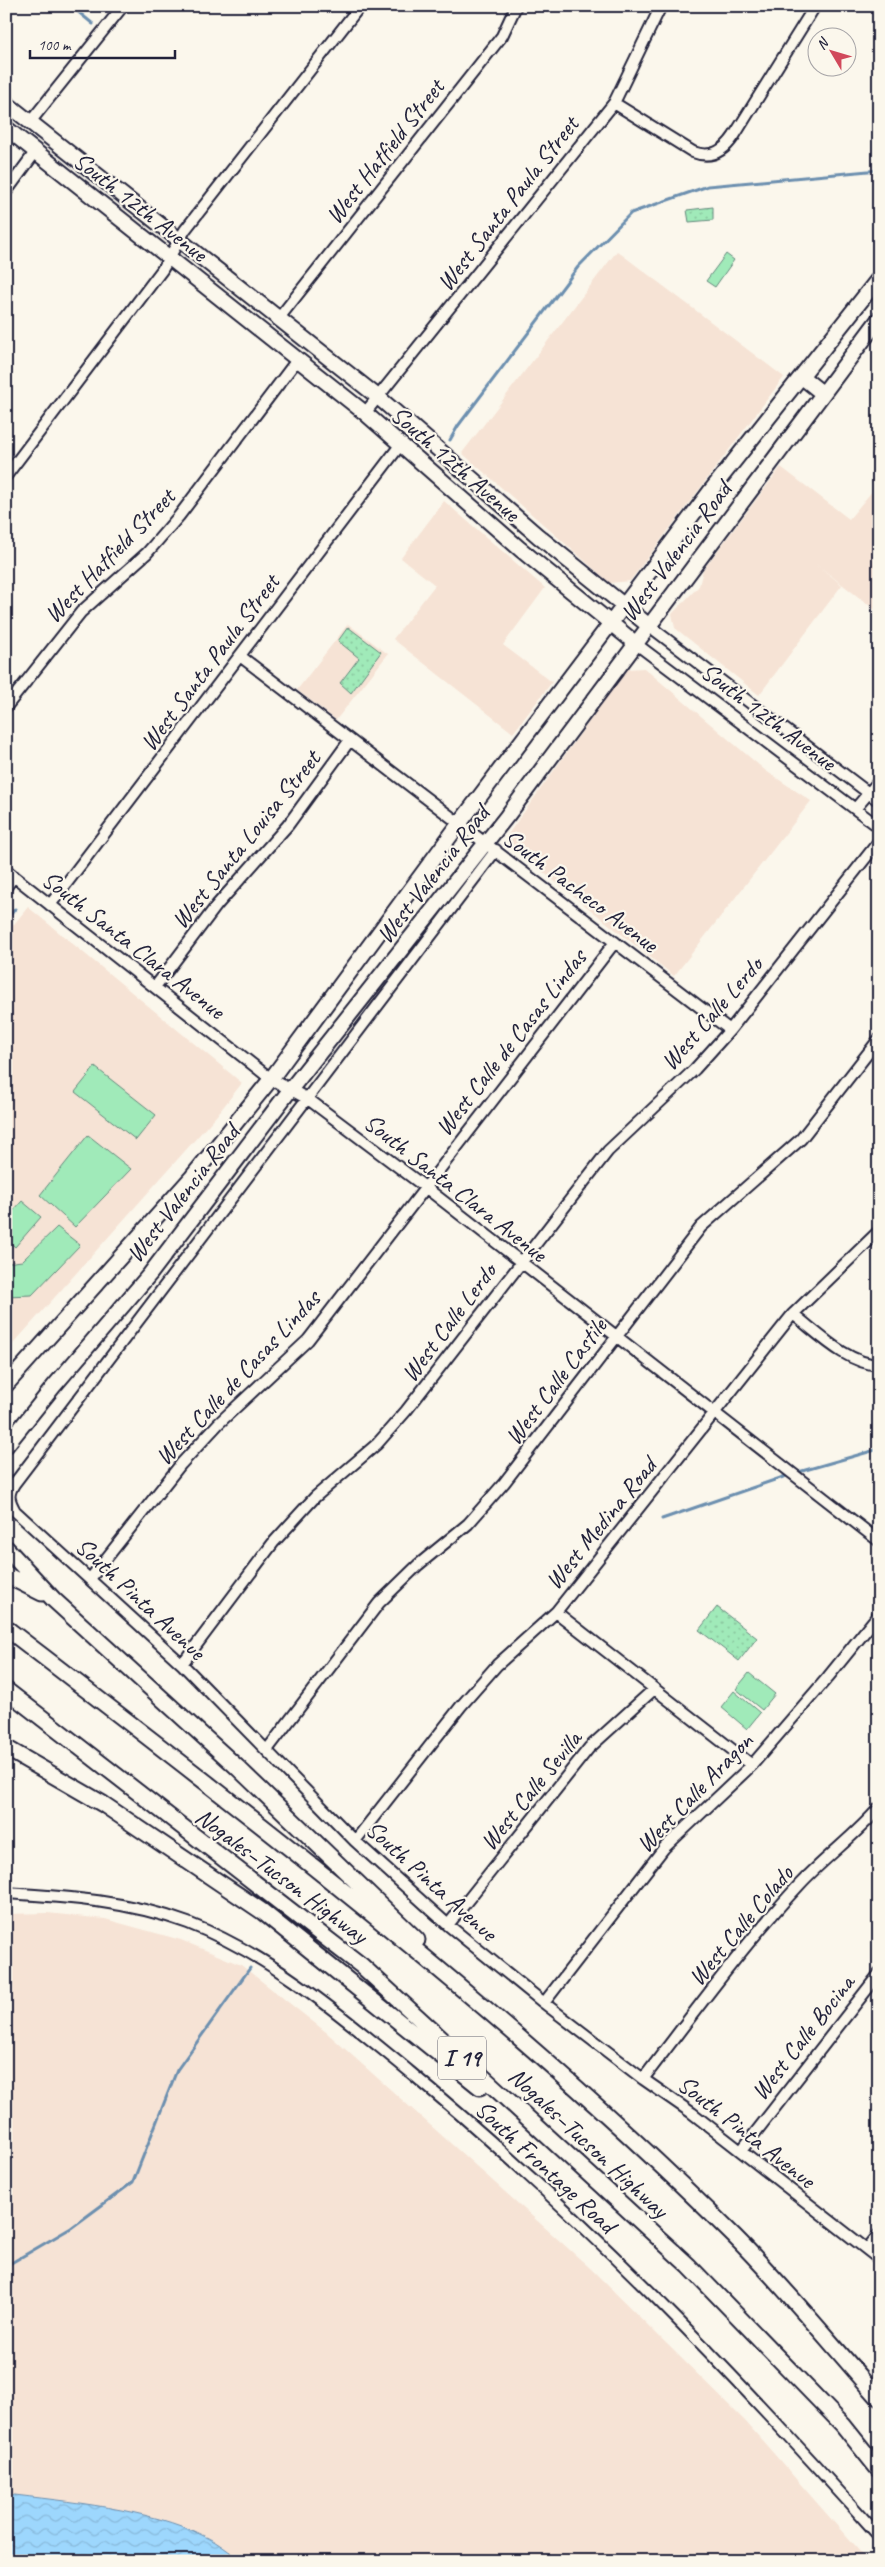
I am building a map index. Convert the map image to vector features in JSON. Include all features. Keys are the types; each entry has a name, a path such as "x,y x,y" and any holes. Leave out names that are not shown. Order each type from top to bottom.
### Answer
{"highway":[{"path":"6,1548 54,1600 237,1767 507,2027"},
{"path":"6,1575 19,1580 54,1600"},
{"name":"Nogales–Tucson Highway","path":"6,1628 290,1846 507,2027 735,2238 879,2398"},
{"name":"Nogales–Tucson Highway","path":"6,1690 362,1966 689,2266 843,2426 879,2470"},
{"path":"6,1748 103,1804 263,1912 588,2173"}],"main road":[{"name":"South 12th Avenue","path":"6,103 378,397 560,555 648,625"},
{"name":"South 12th Avenue","path":"6,128 365,413 514,544 635,643"},
{"name":"West Valencia Road","path":"6,1385 192,1177 271,1079 459,824 712,489 879,278"},
{"name":"West Valencia Road","path":"6,1446 54,1386 150,1274 290,1090 490,846 648,625 879,319"},
{"path":"802,377 822,393"},
{"path":"433,472 458,481 465,480 469,475"}],"street":[{"path":"31,122 123,6"},
{"path":"6,476 170,258 179,238 360,6"},
{"name":"West Hatfield Street","path":"279,318 502,36 516,6"},
{"name":"West Santa Paula Street","path":"365,413 614,103 661,6"},
{"path":"614,103 693,152 710,155 726,147 734,136 815,6"},
{"path":"6,192 36,151"},
{"name":"West Hatfield Street","path":"6,707 81,612 147,553 179,516 297,360"},
{"name":"West Santa Paula Street","path":"50,904 401,444"},
{"name":"South 12th Avenue","path":"648,625 879,801"},
{"name":"South 12th Avenue","path":"635,643 879,827"},
{"name":"South Pacheco Avenue","path":"240,656 730,1030"},
{"name":"West Santa Louisa Street","path":"154,987 217,905 288,825 350,740"},
{"path":"855,809 879,781"},
{"name":"West Calle Lerdo","path":"182,1664 273,1543 315,1497 377,1444 406,1411 608,1151 695,1069 730,1030 879,841"},
{"name":"West Valencia Road","path":"14,1484 308,1099 490,846"},
{"path":"6,887 10,873"},
{"name":"South Santa Clara Avenue","path":"10,873 271,1079 308,1099 425,1187 520,1263 879,1541"},
{"name":"West Calle de Casas Lindas","path":"90,1579 181,1464 219,1423 308,1340 615,942"},
{"name":"West Calle Castile","path":"267,1750 379,1603 418,1565 468,1524 504,1483 701,1227 801,1138 879,1039"},
{"name":"West Medina Road","path":"355,1842 461,1706 497,1665 556,1612 793,1314 879,1231"},
{"path":"793,1314 844,1353 870,1364 879,1365"},
{"name":"South Pinta Avenue","path":"14,1484 8,1492 9,1501 15,1511 182,1664 355,1842 448,1925 544,2003 741,2151 839,2230 879,2259"},
{"path":"556,1612 653,1690 752,1765"},
{"name":"West Calle Aragon","path":"544,2003 664,1848 752,1765 828,1677 879,1614"},
{"name":"West Calle Sevilla","path":"448,1925 589,1748 653,1690"},
{"name":"West Calle Colado","path":"643,2079 756,1932 801,1882 858,1831 879,1808"},
{"name":"South Frontage Road","path":"6,1892 71,1897 132,1907 189,1924 244,1950 332,2010 434,2092 575,2220 766,2413 879,2536"},
{"name":"West Calle Bocina","path":"741,2151 879,1974"},
{"path":"867,2249 879,2234"}],"shaded area":[{"path":"617,251 784,377 630,581 610,583 462,453"},
{"path":"781,467 849,519 879,483 879,613 816,564 842,585 759,695 675,628 672,614 699,586 703,570"},
{"path":"444,501 545,588 503,645 552,682 513,733 393,639 435,585 401,558"},
{"path":"348,624 388,654 336,720 297,690"},
{"path":"644,668 766,771 811,801 674,976 509,845 506,837 627,669"},
{"path":"28,907 242,1083 217,1115 6,1352 6,934"},
{"path":"47,1913 105,1919 181,1940 241,1965 326,2032 590,2268 745,2421 868,2561 6,2561 6,1914"}],"green space":[{"path":"713,207 713,220 689,222 687,210"},
{"path":"726,254 734,260 715,287 706,281"},
{"path":"348,627 381,652 351,693 340,683 359,658 338,641"},
{"path":"95,1067 156,1115 136,1140 75,1092"},
{"path":"88,1135 131,1169 75,1227 40,1195"},
{"path":"22,1201 41,1217 15,1247 6,1239 6,1219"},
{"path":"57,1227 80,1245 32,1295 6,1296 6,1263 22,1261"},
{"path":"717,1607 757,1638 739,1661 699,1630"},
{"path":"749,1673 775,1694 762,1710 736,1689"},
{"path":"734,1691 760,1713 747,1729 721,1707"}],"water":[{"path":"6,2494 108,2508 159,2519 209,2538 243,2561 6,2561"}],"waterway":[{"path":"71,6 93,24"},
{"path":"450,440 458,426 578,267 631,213 708,186 879,170"},
{"path":"6,920 15,909"},
{"path":"795,1473 879,1449"},
{"path":"662,1519 789,1475"},
{"path":"6,2266 71,2228 133,2182 177,2070 250,1968"}]}
